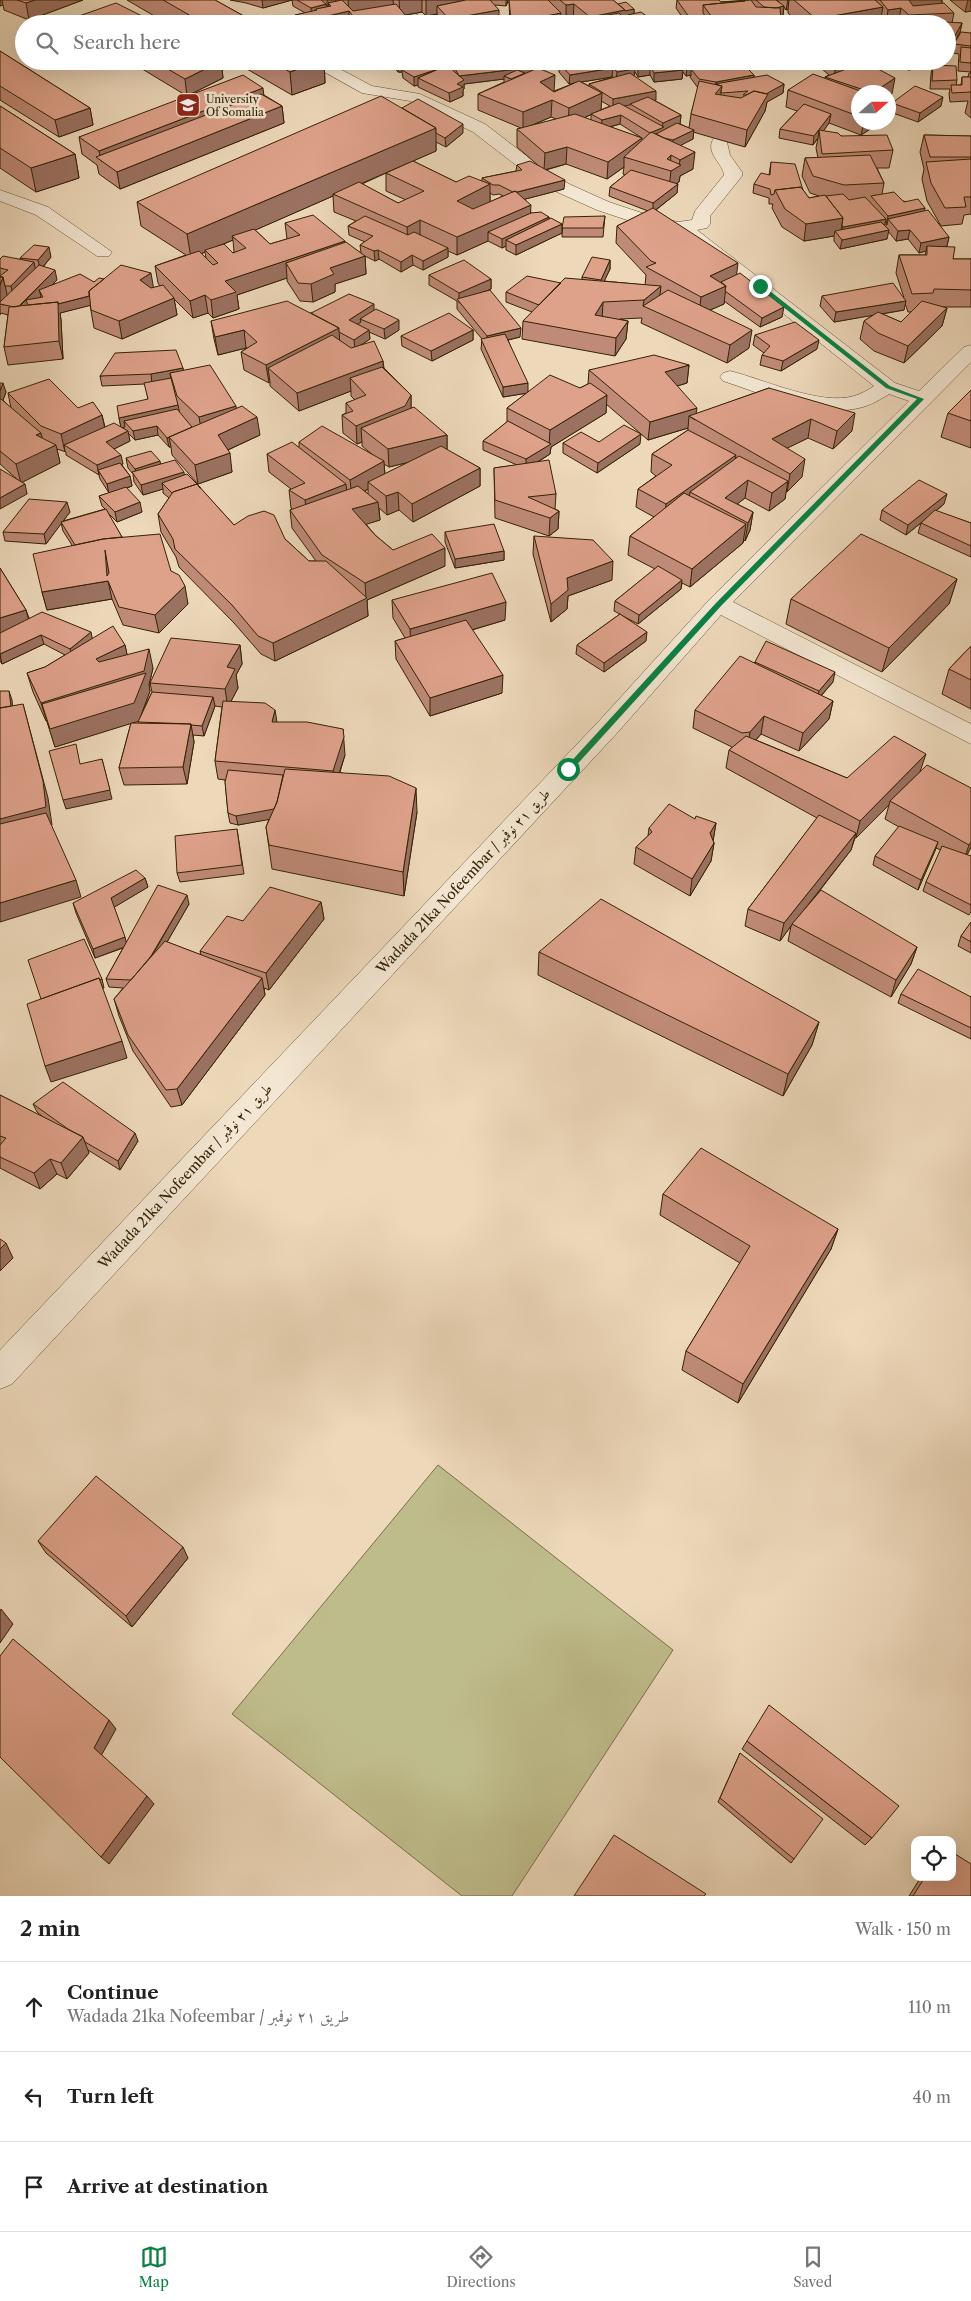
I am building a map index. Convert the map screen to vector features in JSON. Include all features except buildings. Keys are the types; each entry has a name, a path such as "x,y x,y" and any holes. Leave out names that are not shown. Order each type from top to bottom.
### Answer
{"street":[{"path":"330,70 368,90 414,97 479,128 531,168 563,188 602,206 645,220 682,226 701,224 701,215 733,176 733,172 721,155 720,142"},
{"path":"0,195 42,211 102,252"},
{"path":"682,226 702,245 771,294 888,387 921,399"},
{"name":"Wadada 21ka Nofeembar / طريق ٢١ نوفمبر","path":"0,1373 602,733 718,604 971,351"},
{"path":"730,376 776,392 818,402 855,403 888,387"},
{"path":"718,604 971,735"}],"shaded area":[{"path":"438,1465 673,1650 512,1896 462,1896 232,1714"}],"place":[{"name":"University Of Somalia","path":"188,105"}],"route":[{"path":"568,769 718,604 921,399 888,387 760,286"}]}
